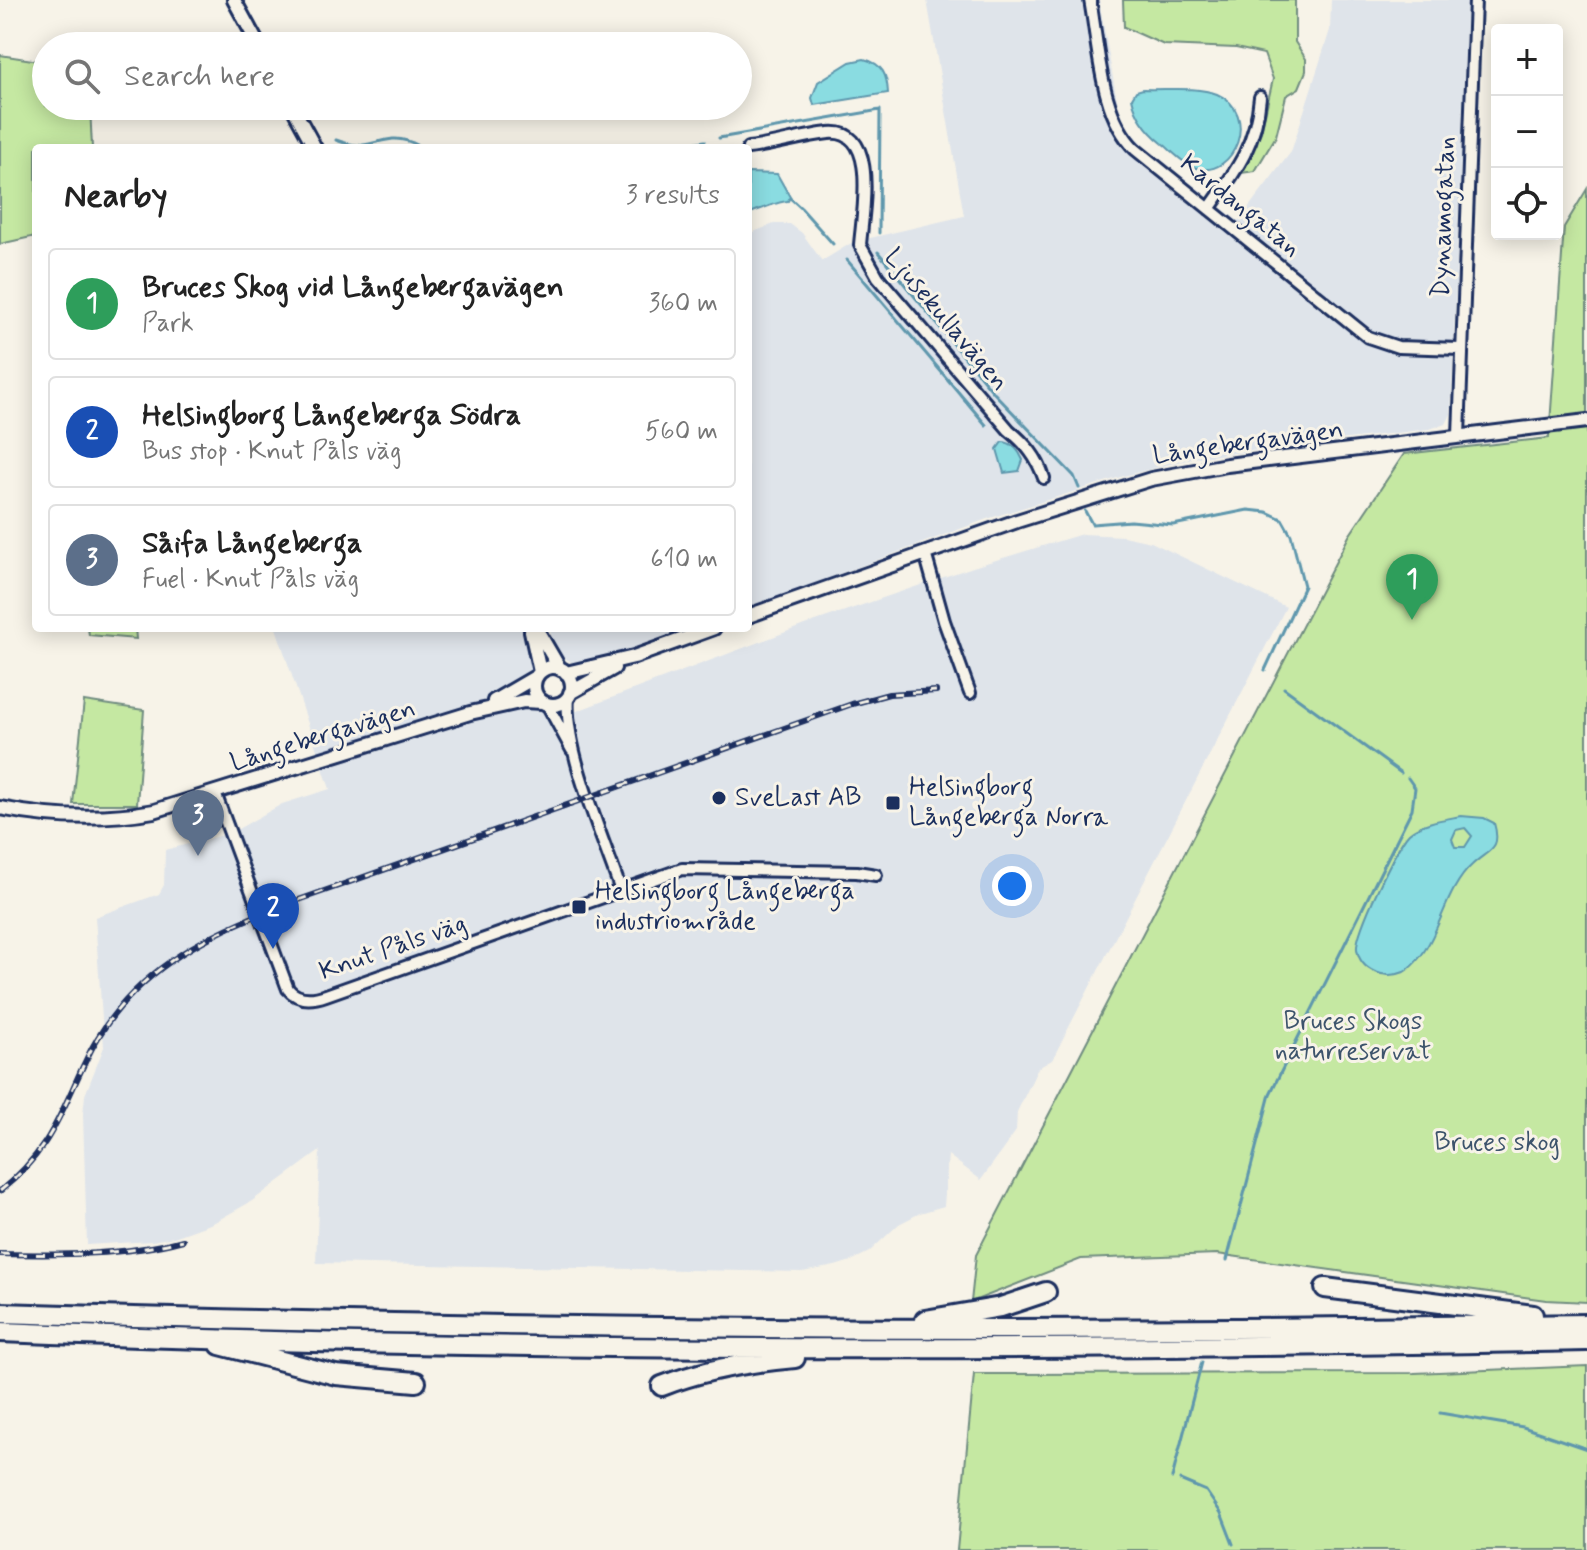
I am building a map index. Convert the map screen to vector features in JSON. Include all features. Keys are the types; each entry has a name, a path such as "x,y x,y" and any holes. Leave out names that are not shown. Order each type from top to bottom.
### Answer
{"highway":[{"path":"1325,1288 1587,1322"},
{"path":"800,1329 966,1314 1001,1307 1046,1292"},
{"path":"0,1313 278,1322 800,1329 1216,1329 1587,1322"},
{"path":"0,1332 462,1344 903,1348 1587,1341"},
{"path":"186,1337 336,1375 416,1382"},
{"path":"662,1386 708,1371 754,1362 903,1348"}],"street":[{"path":"234,0 251,32"},
{"name":"Kardangatan","path":"1090,0 1109,109 1123,137 1368,337 1398,347 1460,349"},
{"name":"Dynamogatan","path":"1459,436 1475,0"},
{"path":"1209,209 1241,164 1255,134 1260,97"},
{"path":"300,120 313,144"},
{"name":"Ljusekullavägen","path":"752,147 831,133 849,138 862,156 865,171 860,245 863,254 878,277 1009,430 1024,442 1039,461 1044,478"},
{"name":"Långebergavägen","path":"752,615 1108,491 1162,476 1227,465 1587,421"},
{"path":"925,553 944,621 970,693"},
{"path":"531,632 538,674 534,690 545,703 576,759"},
{"path":"539,632 571,680 567,712 576,759 621,891"},
{"path":"538,674 547,668 563,671 634,657 703,632"},
{"path":"545,703 556,705 634,657"},
{"name":"Långebergavägen","path":"470,713 507,695 538,674"},
{"name":"Långebergavägen","path":"0,808 51,816 114,816 168,808 470,713 524,701 545,703"},
{"name":"Knut Påls väg","path":"215,793 287,986 292,994 302,999 320,997 682,869 857,872 876,875"}],"shaded area":[{"path":"927,0 1099,0 1118,106 1128,128 1144,146 1238,221 1291,152 1330,30 1331,0 1467,0 1451,414 1446,424 1429,429 1194,458 1124,476 987,519 752,607 752,232 774,224 790,224 802,233 822,261 853,242 964,216"},
{"path":"1082,534 1123,536 1151,542 1286,607 1052,1060 1038,1068 1017,1112 1016,1131 981,1180 948,1155 944,1206 920,1213 899,1224 869,1252 851,1261 802,1272 316,1263 320,1151 252,1201 213,1223 152,1241 87,1245 83,1115 85,1095 104,1047 95,917 159,894 164,885 165,850 231,833 282,804 330,789 277,632 523,632 532,663 526,694 547,715 561,717 807,624 973,567"},
{"path":"550,632 684,632 613,659 578,666 563,657"}],"green space":[{"path":"1123,0 1295,0 1295,42 1306,59 1306,71 1299,88 1286,96 1276,136 1255,171 1241,173 1261,132 1273,79 1264,54 1236,48 1164,45 1124,27"},
{"path":"0,55 32,60 32,120 91,120 92,144 32,144 32,237 0,244"},
{"name":"Bruces Skogs naturreservat","path":"1587,189 1587,1302 1546,1300 1217,1254 1081,1259 971,1302 976,1255 1349,536 1404,454 1549,438 1564,227"},
{"path":"89,632 135,632 136,639 89,635"},
{"path":"84,701 144,710 137,804 73,804"},
{"path":"1587,1366 1587,1550 957,1550 974,1374 1414,1373"}],"water":[{"path":"864,59 883,71 888,93 814,105 812,98 818,82 850,62"},
{"path":"1200,90 1217,94 1230,103 1238,115 1240,129 1231,154 1222,164 1210,169 1197,168 1183,161 1152,134 1139,117 1132,98 1136,91"},
{"path":"752,173 777,174 790,197 788,201 752,212"},
{"path":"1002,442 1012,445 1023,460 1019,471 1004,473 997,449"},
{"path":"1461,816 1484,818 1494,823 1495,844 1460,879 1429,943 1416,962 1397,974 1374,972 1359,957 1358,940 1369,908 1403,841 1414,829","holes":["1465,828 1472,836 1465,847 1455,847 1452,839 1456,830"]}],"waterway":[{"path":"719,138 880,110 879,233"},
{"path":"365,144 397,139 414,144"},
{"path":"336,140 353,144"},
{"path":"685,144 705,141"},
{"path":"790,198 833,244"},
{"path":"878,252 994,393 1074,476 1079,488"},
{"path":"847,260 986,425"},
{"path":"1085,511 1092,524 1131,521 1173,525 1248,510 1267,512 1282,519 1291,535 1304,586 1265,670"},
{"path":"1284,688 1401,773"},
{"path":"1227,1260 1270,1094 1412,809 1415,788 1408,778"},
{"path":"1172,1478 1202,1362"},
{"path":"1440,1413 1523,1427 1587,1449"},
{"path":"1180,1480 1206,1491 1221,1513 1233,1544"}],"railway":[{"path":"0,1191 19,1175 45,1142 92,1048 127,999 172,960 223,930 279,907 852,704 889,694 936,691"},
{"path":"0,1254 115,1252 183,1240"}],"place":[{"name":"Bruces Skog vid Långebergavägen","path":"1412,620"},
{"name":"SveLast AB","path":"719,798"},
{"name":"Helsingborg Långeberga Norra","path":"893,803"},
{"name":"Såifa Långeberga","path":"198,856"},
{"name":"Helsingborg Långeberga industriområde","path":"579,907"},
{"name":"Helsingborg Långeberga Södra","path":"273,949"}],"park label":[{"name":"Bruces skog","path":"1497,1143"}]}
